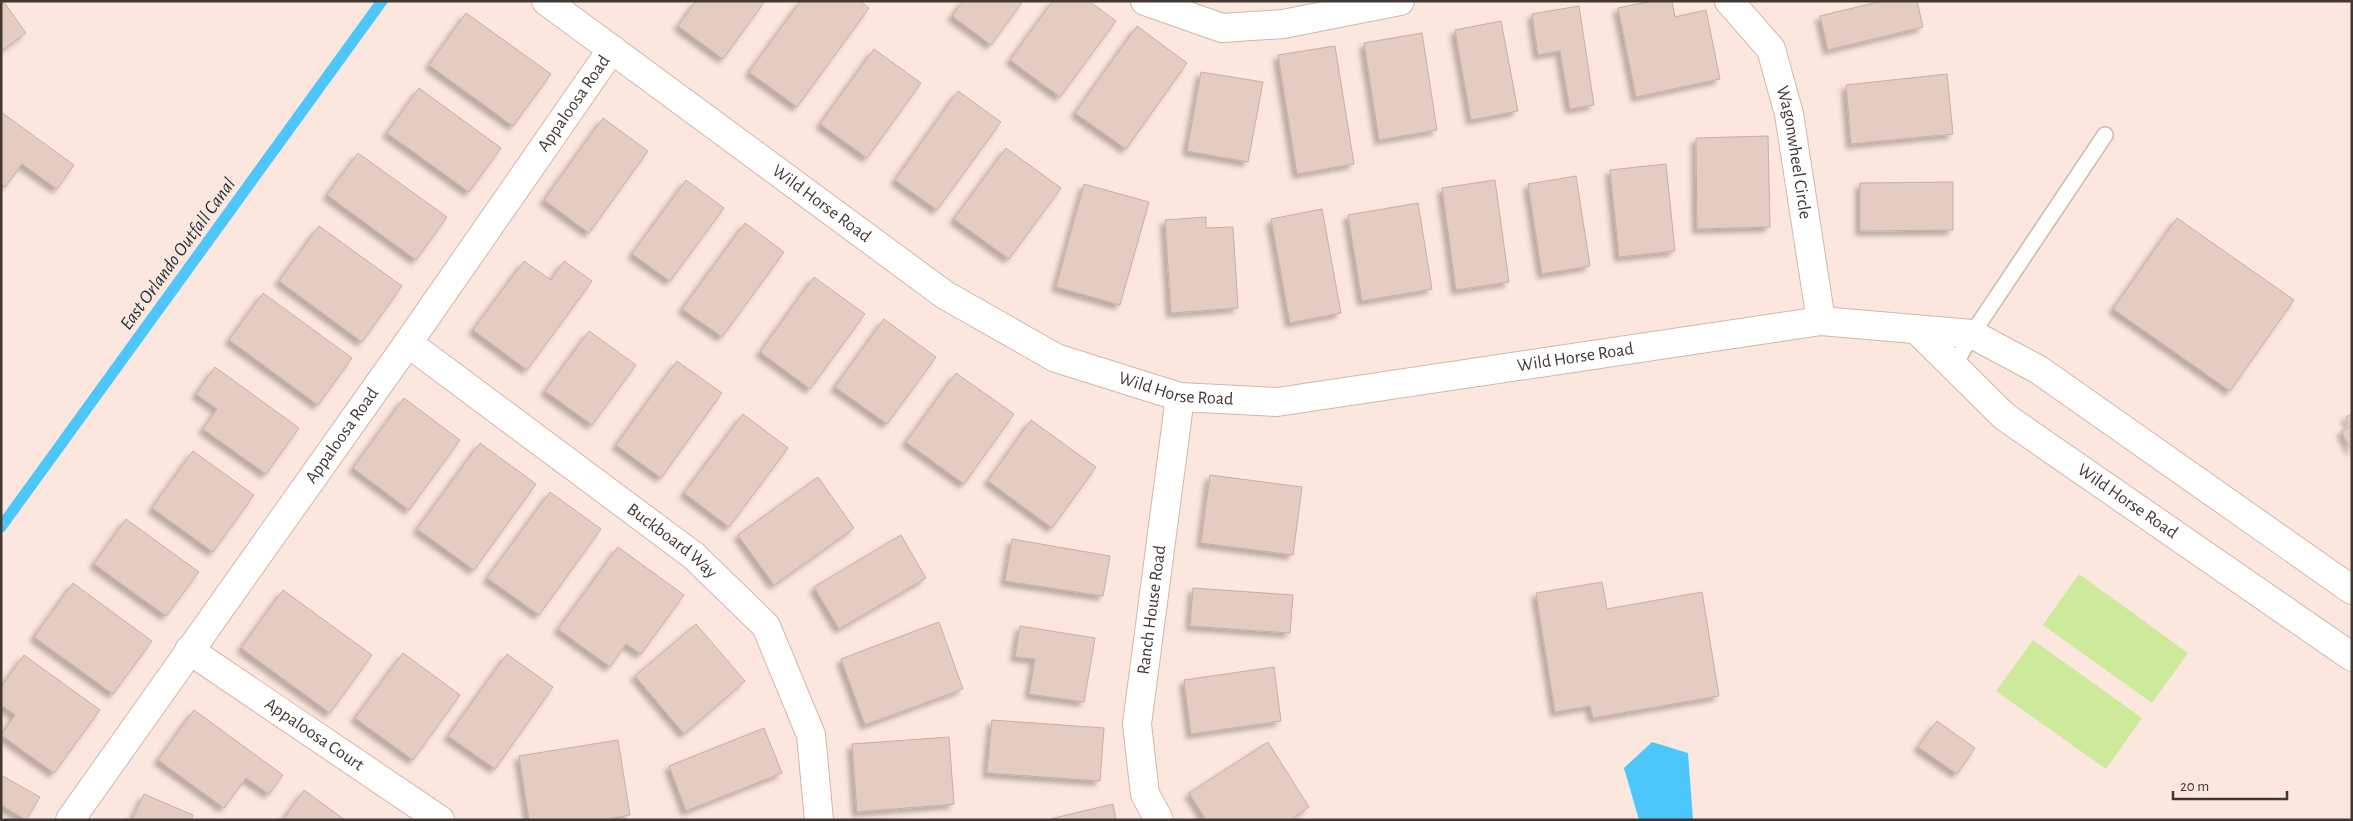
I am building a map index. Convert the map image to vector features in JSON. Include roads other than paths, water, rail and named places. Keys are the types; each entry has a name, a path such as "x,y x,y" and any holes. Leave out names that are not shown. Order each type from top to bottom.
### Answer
{"street":[{"name":"Wild Horse Road","path":"546,1 944,295 1056,358 1180,396 1277,402 1821,321 1972,334 2039,370 2352,590"},
{"path":"1145,1 1222,28 1282,24 1400,1"},
{"name":"Wagonwheel Circle","path":"1729,1 1771,48 1789,114 1821,321"},
{"name":"Appaloosa Road","path":"70,820 408,343 612,48"},
{"name":"Wild Horse Road","path":"1916,329 2005,417 2352,657"},
{"name":"Buckboard Way","path":"408,343 694,556 766,626 811,734 818,820"},
{"name":"Ranch House Road","path":"1159,820 1145,794 1137,724 1180,396"},
{"name":"Appaloosa Court","path":"189,650 440,820"}],"lane":[{"path":"1954,366 1972,334 2105,135"}],"water":[{"path":"1652,742 1688,753 1693,820 1639,820 1624,768"}],"waterway":[{"name":"East Orlando Outfall Canal","path":"1,527 382,1"}]}
